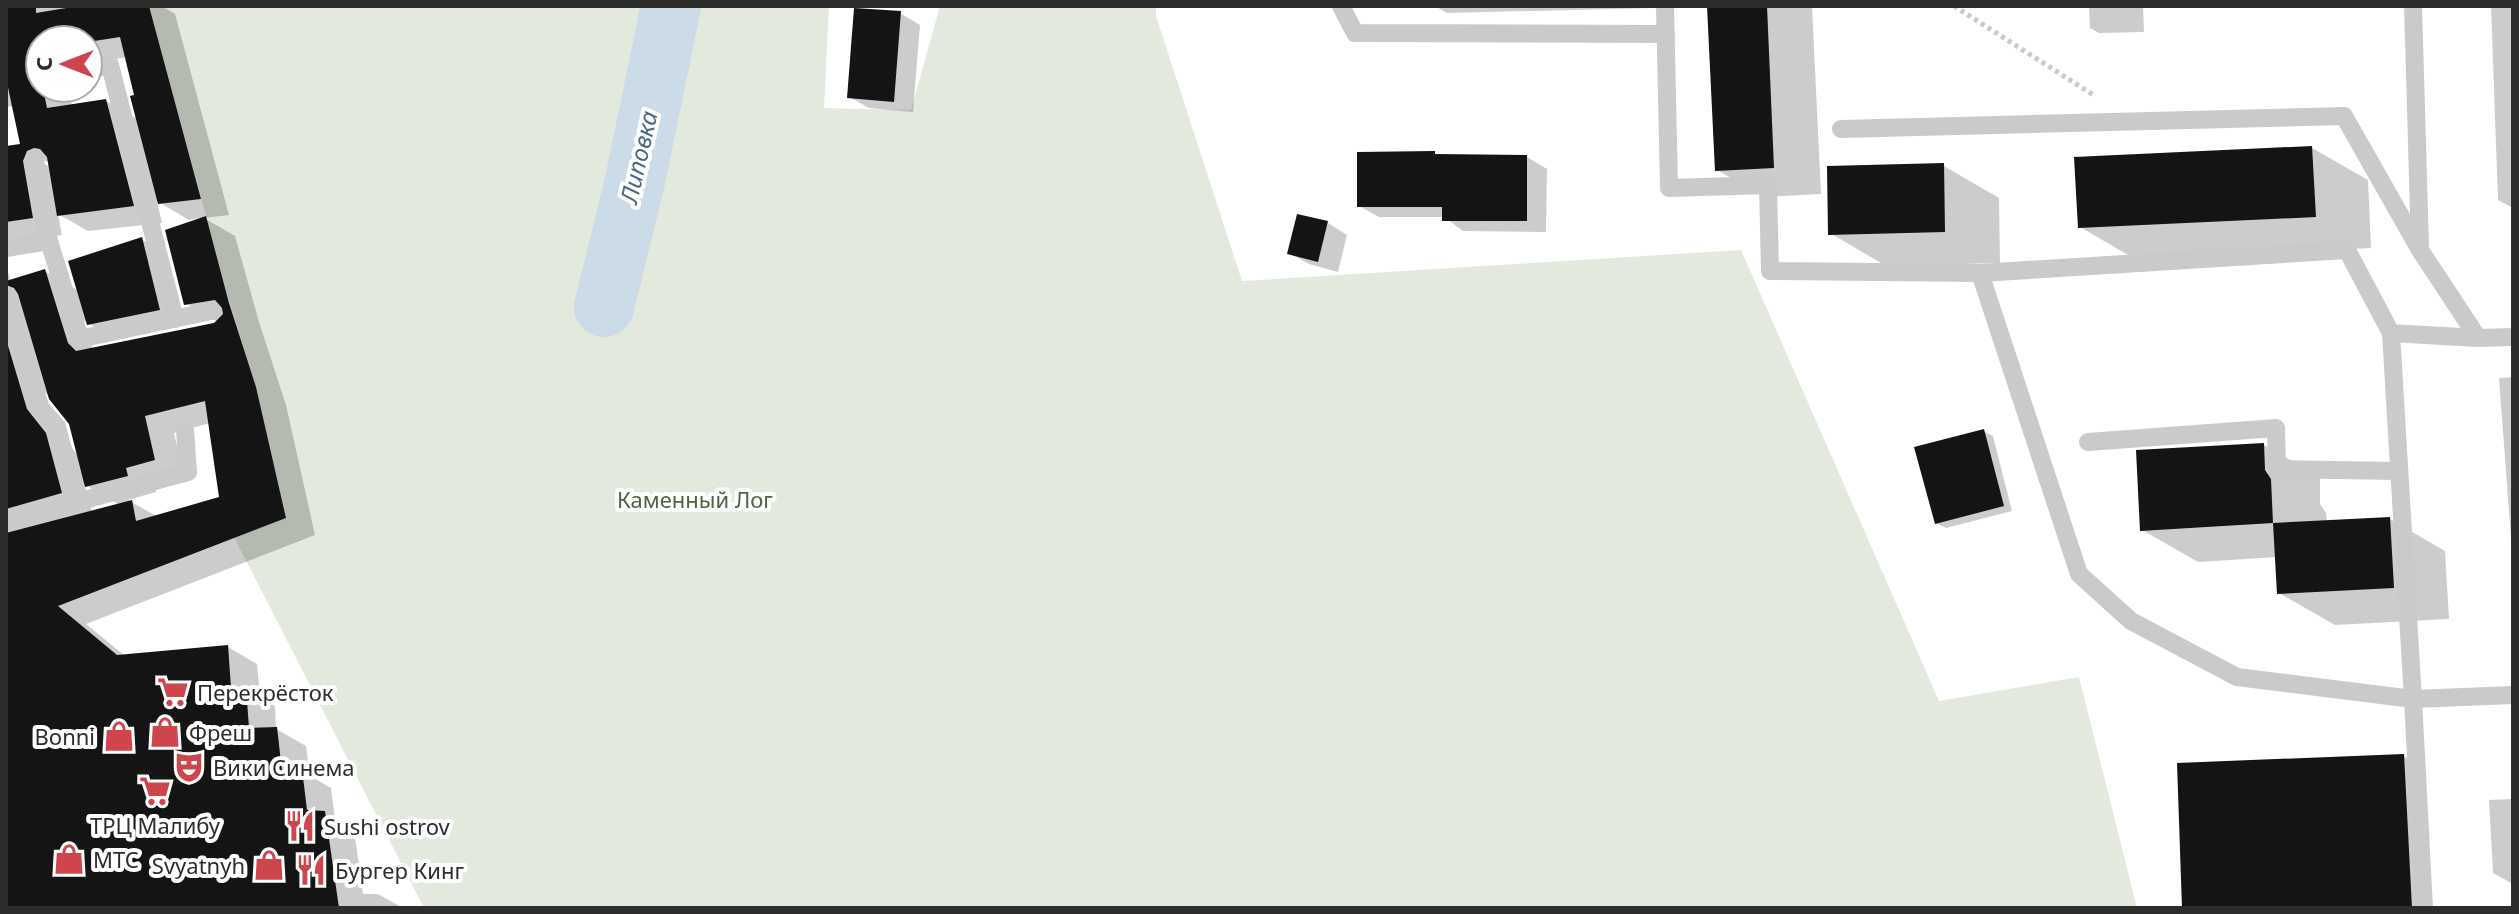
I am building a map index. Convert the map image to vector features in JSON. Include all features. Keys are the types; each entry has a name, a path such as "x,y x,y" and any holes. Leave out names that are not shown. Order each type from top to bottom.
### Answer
{"lane":[{"path":"1341,6 1355,33 1666,34"},
{"path":"1665,6 1669,188 1768,185 1770,271 1980,273 2347,250 2391,333 2424,908"},
{"path":"2413,6 2420,250"},
{"path":"104,66 110,65 175,319"},
{"path":"1841,129 2344,116 2420,250 2478,338"},
{"path":"35,160 49,241 79,339 211,311"},
{"path":"6,248 49,241"},
{"path":"1980,273 2079,574 2131,621 2237,677 2413,699 2513,695"},
{"path":"6,297 38,405 57,427 77,502"},
{"path":"2391,333 2513,337"},
{"path":"2088,442 2276,428 2277,469 2399,471"},
{"path":"6,521 188,472 185,430"}],"path":[{"path":"1954,6 2097,98"}],"green space":[{"name":"Каменный Лог","path":"149,6 829,6 824,108 911,110 940,6 1156,6 1156,16 1242,281 1741,250 1939,701 2079,677 2137,908 424,908 234,537 286,518 256,387 227,293"}],"building":[{"path":"6,6 36,6 36,13 78,6 149,6 201,199 158,204 130,96 134,95 120,37 104,40 104,24 24,24 24,104 46,104 47,108 104,104 106,99 134,206 57,216 47,157 40,149 34,148 27,151 23,161 33,218 6,222 6,146 20,144 6,78"},
{"path":"1707,6 1767,6 1774,168 1715,171"},
{"path":"854,8 901,11 894,102 847,98"},
{"path":"2312,146 2316,217 2078,228 2074,157"},
{"path":"1435,151 1435,154 1527,155 1527,221 1442,221 1442,207 1357,207 1357,152"},
{"path":"1944,163 1945,232 1828,235 1827,166"},
{"path":"1297,214 1328,221 1318,262 1287,254"},
{"path":"206,216 256,387 286,518 58,606 117,655 228,645 231,688 246,687 249,728 277,727 282,771 302,769 307,810 325,811 339,908 6,908 6,533 132,500 136,521 219,497 205,401 145,416 155,460 126,468 128,476 85,487 69,424 49,399 18,294 6,285 6,281 45,269 68,343 76,351 214,323 223,314 215,300 184,305 165,230"},
{"path":"142,237 160,310 87,325 68,261"},
{"path":"6,339 27,409 46,433 62,493 6,509"},
{"path":"1984,429 2004,506 1935,524 1914,447"},
{"path":"2264,443 2265,470 2271,479 2273,523 2140,531 2136,450"},
{"path":"2390,517 2394,588 2277,594 2273,523"},
{"path":"2404,754 2412,908 2182,908 2177,763"}],"waterway":[{"name":"Липовка","path":"604,307 635,181 671,6"}],"place":[{"name":"Перекрёсток","path":"173,692"},
{"name":"Фреш","path":"165,732"},
{"name":"Bonni","path":"119,736"},
{"name":"Вики Синема","path":"189,767"},
{"name":"ТРЦ Малибу","path":"155,791"},
{"name":"Sushi ostrov","path":"300,826"},
{"name":"МТС","path":"69,859"},
{"name":"Svyatnyh","path":"269,865"},
{"name":"Бургер Кинг","path":"311,870"}]}
